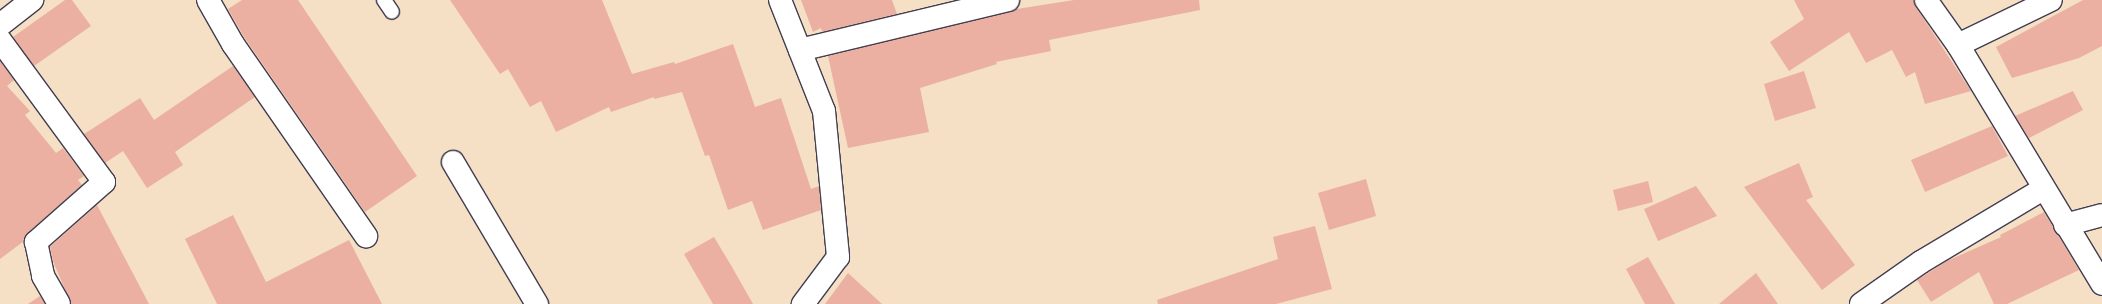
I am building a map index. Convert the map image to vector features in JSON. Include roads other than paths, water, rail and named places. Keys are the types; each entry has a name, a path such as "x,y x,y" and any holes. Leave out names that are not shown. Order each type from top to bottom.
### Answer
{"street":[{"path":"208,0 233,44 366,236"},
{"path":"780,0 824,111 838,257 803,304"},
{"path":"800,50 1008,0"},
{"path":"1926,0 1958,45 2043,189 2102,284"},
{"path":"1958,45 2051,0"},
{"path":"0,25 20,4"},
{"path":"0,40 104,182 36,242 43,276 59,304"},
{"path":"453,162 537,304"},
{"path":"1860,304 1921,262 2043,189"},
{"path":"2065,225 2102,215"}],"lane":[{"path":"384,0 392,12"}]}
